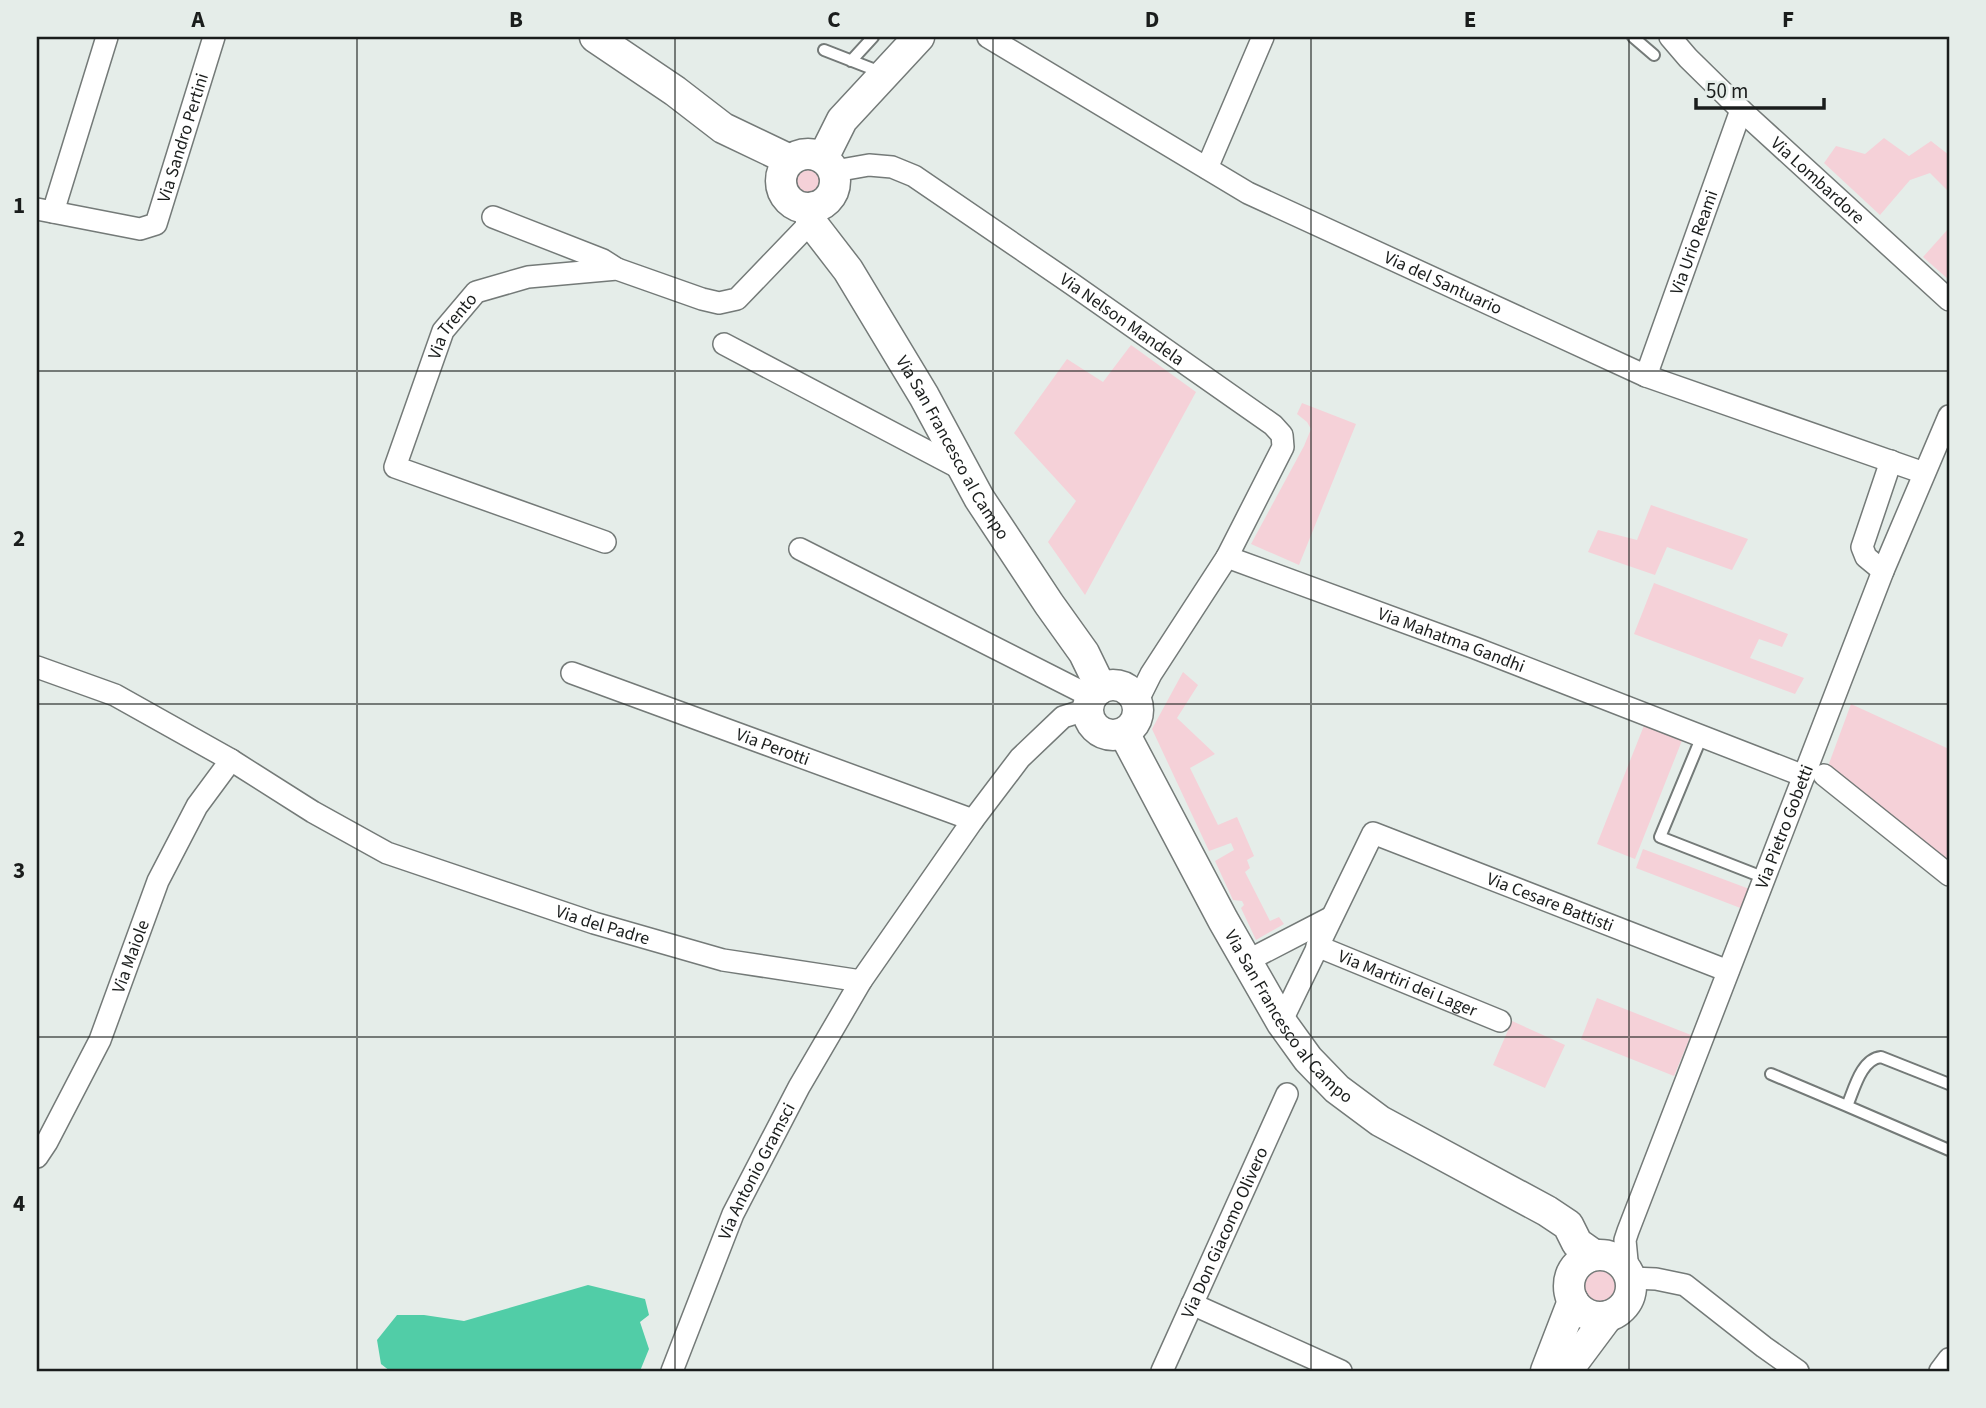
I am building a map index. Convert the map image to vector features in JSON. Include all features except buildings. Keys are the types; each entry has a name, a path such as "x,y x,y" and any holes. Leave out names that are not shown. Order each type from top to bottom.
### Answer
{"street":[{"path":"45,211 107,37"},
{"name":"Via Sandro Pertini","path":"45,211 140,229 156,223 214,37"},
{"path":"596,37 675,91 723,128 790,160"},
{"path":"829,164 806,153 790,160 781,176 784,195 796,206 806,208 813,215 827,200 835,183 829,164 842,120 919,37"},
{"name":"Via del Santuario","path":"988,37 1248,193 1646,376 1924,473"},
{"path":"1206,168 1263,37"},
{"name":"Via Lombardore","path":"1670,37 1741,110 1949,300"},
{"name":"Via Lombardore","path":"1655,46 1688,58"},
{"name":"Via Urio Reami","path":"1646,376 1741,110"},
{"name":"Via Nelson Mandela","path":"829,164 892,167 915,176 1273,425 1282,435 1283,447 1227,557"},
{"name":"Via Trento","path":"604,542 395,467 443,331 476,292 528,277 617,269 702,299 719,303 737,299 813,215"},
{"name":"Via San Francesco al Campo","path":"813,215 924,396 979,498 1049,604 1116,693"},
{"path":"494,217 603,260 617,269"},
{"path":"724,344 965,471"},
{"name":"Via Pietro Gobetti","path":"1607,1250 1728,971 1765,878 1814,775 1883,571 1949,416"},
{"path":"1883,571 1867,557 1862,547 1891,461"},
{"path":"800,549 1116,693 1138,709 1135,723 1124,733 1116,735 1099,731 1089,718 1116,693 1227,557"},
{"name":"Via Mahatma Gandhi","path":"1227,557 1475,648 1702,736 1814,775 1949,875"},
{"name":"Via del Padre","path":"37,667 115,695 387,853 594,923 723,960 861,981"},
{"name":"Via Perotti","path":"572,673 973,820"},
{"path":"861,981 973,820 1020,758 1063,717 1116,693"},
{"name":"Via San Francesco al Campo","path":"1124,733 1247,961 1282,1023 1308,1059 1337,1089 1380,1122 1547,1211 1568,1225 1577,1243 1607,1250"},
{"name":"Via Maiole","path":"37,1157 100,1040 158,881 197,806 230,760"},
{"name":"Via Martiri dei Lager","path":"1282,1023 1373,833"},
{"name":"Via Cesare Battisti","path":"1373,833 1728,971"},
{"path":"1247,961 1330,918"},
{"name":"Via Martiri dei Lager","path":"1317,946 1500,1021"},
{"name":"Via Antonio Gramsci","path":"672,1371 733,1214 799,1087 861,981"},
{"name":"Via Don Giacomo Olivero","path":"1162,1371 1287,1094"},
{"path":"1546,1371 1572,1290 1578,1263 1607,1250 1622,1263 1630,1275 1632,1288 1624,1306 1608,1316 1588,1315 1580,1309 1572,1290 1557,1234 1547,1211"},
{"path":"1630,1275 1685,1285 1764,1348 1798,1371"},
{"path":"1192,1304 1341,1371"},
{"path":"1567,1371 1608,1316"},
{"path":"1940,1371 1949,1359"}],"lane":[{"path":"851,61 873,37"},
{"path":"1633,37 1655,46"},
{"path":"824,50 886,74"},
{"path":"1702,736 1660,837 1765,878"},
{"path":"1847,1106 1866,1065 1875,1057 1881,1056 1949,1084"},
{"path":"1772,1074 1949,1150"}],"shaded area":[{"path":"1884,138 1909,156 1931,141 1949,155 1949,192 1930,173 1910,180 1880,215 1824,163 1836,146 1865,154"},
{"path":"809,163 822,168 827,181 822,194 809,199 796,194 791,181 796,168"},
{"path":"1949,228 1949,280 1923,257"},
{"path":"1131,345 1196,392 1085,595 1048,542 1076,501 1014,433 1067,359 1103,382"},
{"path":"1302,403 1356,424 1299,565 1251,544 1311,429 1297,414"},
{"path":"1651,505 1748,539 1732,570 1667,547 1655,575 1588,552 1598,530 1637,540"},
{"path":"1654,583 1788,634 1782,647 1759,639 1750,658 1804,678 1795,694 1634,634"},
{"path":"1183,672 1198,685 1177,718 1215,754 1190,768 1218,825 1237,817 1254,856 1247,860 1250,868 1245,872 1270,921 1279,917 1284,924 1256,940 1241,908 1244,905 1242,901 1233,900 1215,861 1234,850 1231,843 1209,851 1152,729"},
{"path":"1851,704 1949,749 1949,867 1827,769"},
{"path":"1645,723 1683,738 1635,859 1597,844"},
{"path":"1643,849 1752,890 1743,909 1636,868"},
{"path":"1597,998 1691,1035 1674,1076 1581,1039"},
{"path":"1512,1021 1565,1045 1545,1088 1493,1065"},
{"path":"1599,1265 1613,1271 1619,1285 1613,1299 1599,1305 1585,1299 1579,1285 1585,1271"},
{"path":"588,1285 645,1299 649,1315 640,1322 649,1349 640,1371 390,1371 381,1364 377,1340 397,1315 424,1315 464,1321"}]}
